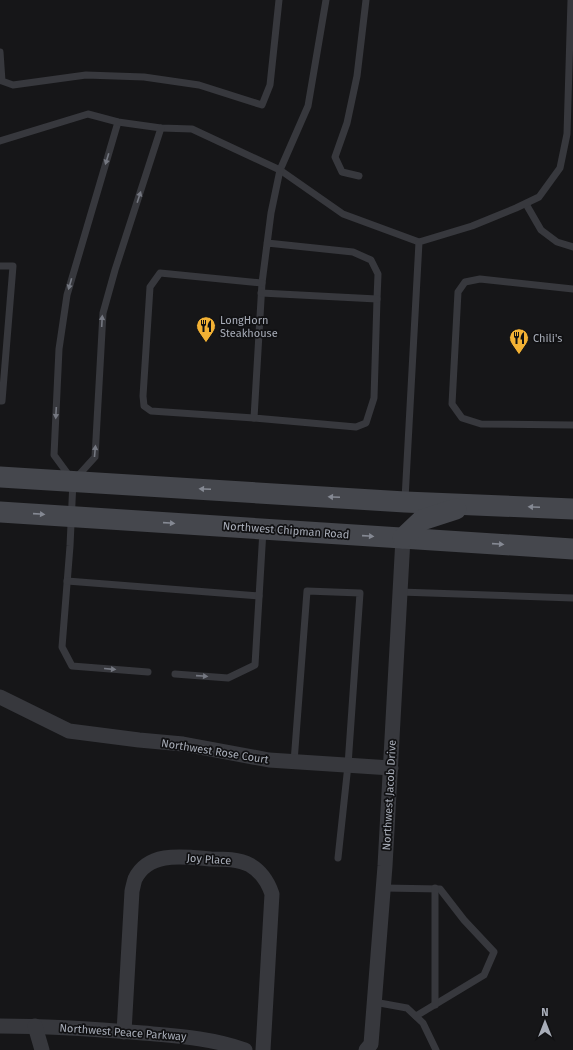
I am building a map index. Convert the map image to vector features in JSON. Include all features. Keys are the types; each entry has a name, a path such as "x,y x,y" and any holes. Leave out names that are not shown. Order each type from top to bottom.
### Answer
{"main road":[{"path":"0,477 405,502 573,509"},
{"path":"403,538 422,520 470,504"},
{"name":"Northwest Chipman Road","path":"0,512 573,549"}],"street":[{"name":"Northwest Jacob Drive","path":"366,1050 371,1044 384,888 403,538"},
{"name":"Northwest Rose Court","path":"0,697 69,731 183,744 269,760 391,768"},
{"name":"Joy Place","path":"124,1032 132,891 135,879 150,863 162,858 174,856 236,860 250,865 260,872 268,883 272,894 263,1050"},
{"name":"Northwest Peace Parkway","path":"0,1026 35,1026 195,1038 235,1046 245,1050"},
{"path":"35,1026 42,1050"}],"lane":[{"path":"0,52 2,81 13,85 86,76 144,77 199,84 262,105 270,84 279,0"},
{"path":"254,418 261,293 267,243 280,170 308,106 326,0"},
{"path":"359,176 342,172 335,157 347,123 357,76 366,0"},
{"path":"0,141 88,114 118,122 161,128 192,129 280,170 343,214 419,242 472,226 526,204 539,197 560,168 567,134 571,0"},
{"path":"118,122 67,295 59,349 54,455 73,481 72,516 62,647 72,666 148,672"},
{"path":"73,481 95,457 103,313 115,270 161,128"},
{"path":"526,204 541,230 557,242 573,247"},
{"path":"405,502 419,242"},
{"path":"262,283 160,273 150,287 143,396 144,406 150,410 356,427 366,423 374,398 378,274 372,260 353,252 267,243"},
{"path":"0,266 13,266 2,402 0,401"},
{"path":"573,289 480,279 465,282 458,292 452,404 462,418 481,424 573,424"},
{"path":"261,293 377,299"},
{"path":"175,674 228,678 255,664 263,529"},
{"path":"67,580 259,596"},
{"path":"294,762 307,591 360,593 348,765 338,858"},
{"path":"400,592 573,598"},
{"path":"384,888 440,889 464,920 494,952 484,974 416,1016"},
{"path":"435,888 435,1005"},
{"path":"374,1002 407,1008 422,1023 436,1050"}],"place":[{"name":"LongHorn Steakhouse","path":"206,343"},
{"name":"Chili's","path":"519,355"}]}
